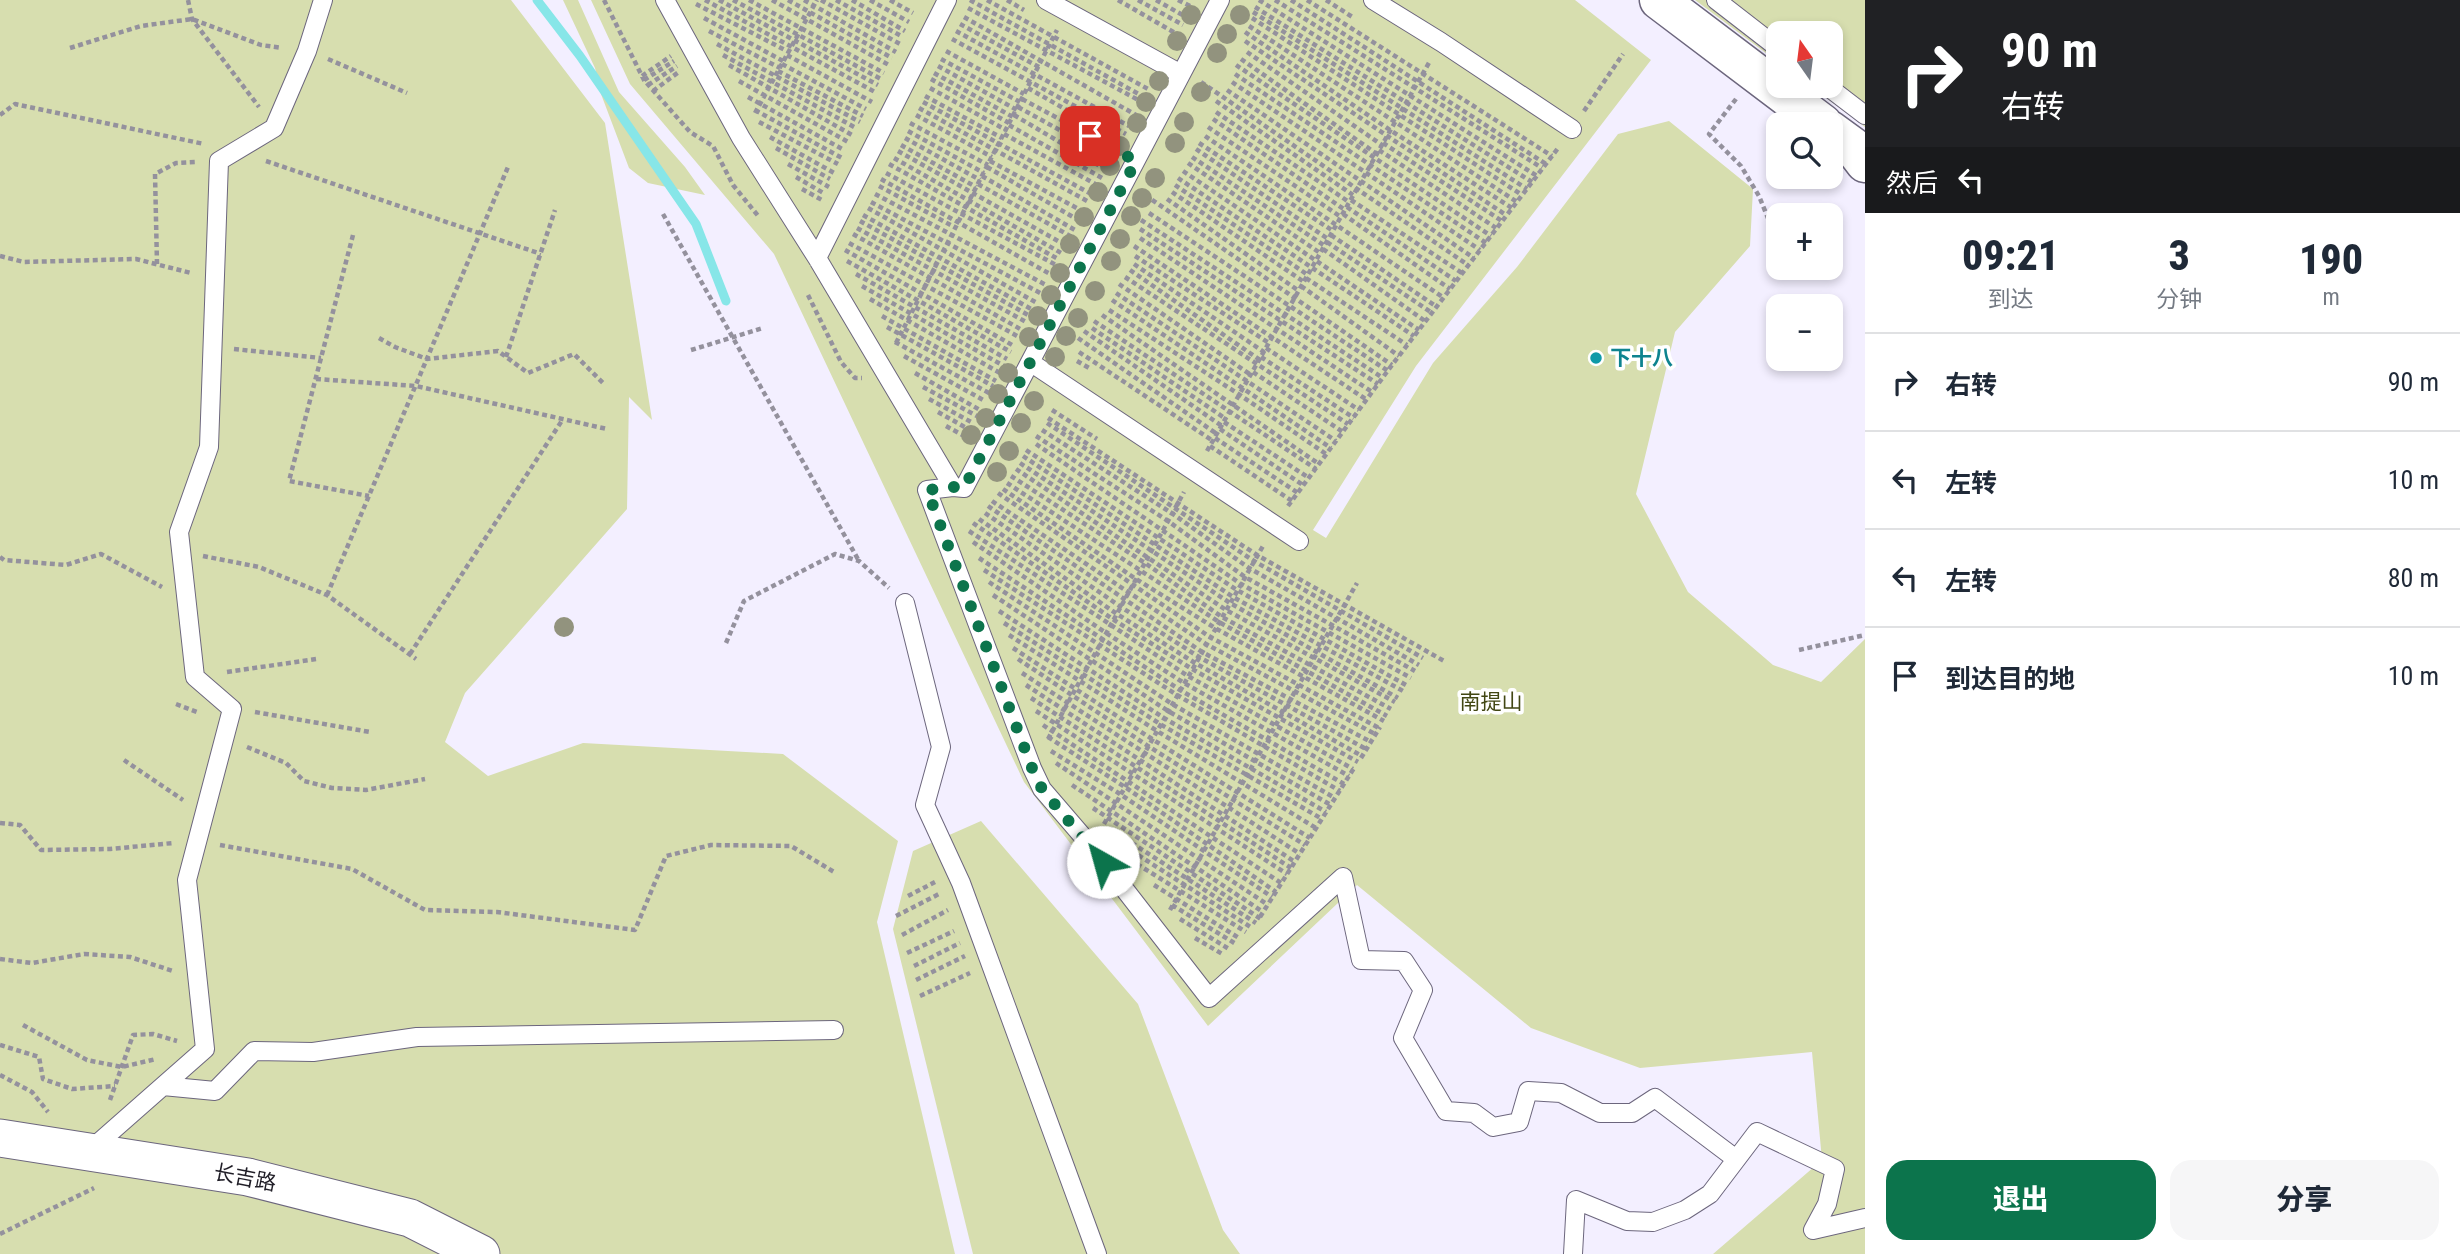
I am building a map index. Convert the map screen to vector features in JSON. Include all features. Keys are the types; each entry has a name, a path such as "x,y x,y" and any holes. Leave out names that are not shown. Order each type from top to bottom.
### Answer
{"street":[{"path":"1660,0 1766,59"},
{"path":"1808,98 1850,136"},
{"name":"长吉路","path":"0,1138 248,1177 410,1218 481,1254"}],"lane":[{"path":"88,1152 205,1049 187,880 229,715 195,677 179,532 209,447 219,161 274,128 307,51 323,0"},
{"path":"1046,0 1182,72"},
{"path":"1220,0 964,488 927,490 1042,789 1117,880 1161,927 1209,998 1343,877 1361,961 1404,961 1423,990 1403,1038 1446,1111 1474,1113 1493,1127 1519,1122 1528,1091 1561,1093 1600,1113 1632,1114 1655,1098 1736,1159"},
{"path":"1373,0 1573,129"},
{"path":"1716,0 1766,59"},
{"path":"677,5 691,48 748,146 832,232"},
{"path":"935,23 832,232 842,302 953,487"},
{"path":"1833,98 1850,136"},
{"path":"1034,354 1196,471 1299,541"},
{"path":"905,603 941,747 925,805 964,891 1097,1254"},
{"path":"163,1086 215,1091 254,1051 313,1052 417,1037 834,1030"},
{"path":"1573,1254 1576,1200 1627,1221 1654,1222 1685,1210 1710,1194 1758,1132 1835,1169 1827,1204 1813,1230 1865,1218"}],"path":[{"path":"188,0 192,19 274,128"},
{"path":"604,0 648,85 690,132 713,146 733,185 765,224"},
{"path":"705,0 995,150 1129,174"},
{"path":"719,0 795,40 991,159 1129,174"},
{"path":"733,0 799,34"},
{"path":"749,0 802,27"},
{"path":"748,146 756,111 817,0"},
{"path":"852,0 935,23 1039,68"},
{"path":"870,0 1042,60 1129,174"},
{"path":"970,0 1050,45 1129,174"},
{"path":"986,0 1054,37 1129,174"},
{"path":"1118,0 1201,36"},
{"path":"1138,0 1201,36"},
{"path":"1156,0 1201,36"},
{"path":"1259,0 1537,176"},
{"path":"1275,0 1544,166"},
{"path":"1291,0 1544,166"},
{"path":"1307,0 1552,156"},
{"path":"677,5 789,52"},
{"path":"677,5 783,61"},
{"path":"677,5 780,68"},
{"path":"965,6 1047,51 1129,174"},
{"path":"1034,354 893,349 1067,12"},
{"path":"1254,12 1406,102 1532,182"},
{"path":"1254,12 1527,189"},
{"path":"1254,12 1399,116 1522,195"},
{"path":"70,48 141,26 192,19 261,46 307,51 407,93"},
{"path":"935,23 1035,74 1129,174"},
{"path":"935,23 1031,82 1129,174"},
{"path":"935,23 1023,96 1295,298 1392,365"},
{"path":"1249,26 1517,202"},
{"path":"1245,32 1512,208"},
{"path":"709,39 775,76"},
{"path":"1245,41 1507,215"},
{"path":"1272,897 1121,794 1044,746 1196,471 1441,42"},
{"path":"643,78 691,48"},
{"path":"648,85 691,48"},
{"path":"1247,52 1491,236"},
{"path":"1280,934 1254,926 1100,831 1274,525 1407,345 1573,129 1623,54"},
{"path":"1241,59 1496,228"},
{"path":"1766,61 1709,134 1741,166 1766,213"},
{"path":"722,62 769,88 959,222 1034,354"},
{"path":"1237,65 1502,221"},
{"path":"1182,72 1468,265"},
{"path":"1235,74 1486,243"},
{"path":"733,78 962,214 1034,354"},
{"path":"1232,82 1480,250"},
{"path":"1028,88 1129,174"},
{"path":"1227,90 1474,258"},
{"path":"739,92 966,207 1034,354"},
{"path":"1216,101 1450,289"},
{"path":"0,115 15,104 236,151 541,254"},
{"path":"746,105 969,201 1034,354"},
{"path":"1018,107 1129,174"},
{"path":"1216,112 1456,281"},
{"path":"1014,115 1129,174"},
{"path":"1213,119 1347,206"},
{"path":"1009,125 1129,174"},
{"path":"1208,127 1462,273"},
{"path":"1004,134 1129,174"},
{"path":"1205,136 1444,298"},
{"path":"999,143 1129,174"},
{"path":"1199,143 1425,322"},
{"path":"748,146 911,314 1034,354"},
{"path":"748,146 832,232 915,307 1034,354"},
{"path":"748,146 832,232 907,321 1034,354"},
{"path":"1196,149 1432,313"},
{"path":"1192,157 1327,242"},
{"path":"157,264 155,174 176,163 219,161"},
{"path":"1188,163 1437,307"},
{"path":"327,595 508,167"},
{"path":"987,167 1129,174"},
{"path":"1183,171 1419,330"},
{"path":"982,176 1129,174"},
{"path":"978,184 1129,174"},
{"path":"1178,178 1414,336"},
{"path":"1175,186 1399,356"},
{"path":"1172,192 1304,283"},
{"path":"1167,199 1407,345"},
{"path":"506,357 555,210"},
{"path":"1149,213 1388,371"},
{"path":"663,214 859,561 905,603"},
{"path":"1141,220 1383,378"},
{"path":"1140,229 1378,384"},
{"path":"832,232 947,243 1034,354"},
{"path":"832,232 944,250 1034,354"},
{"path":"832,232 940,258 1034,354"},
{"path":"832,232 937,264 1034,354"},
{"path":"832,232 933,272 1034,354"},
{"path":"832,232 929,279 1034,354"},
{"path":"832,232 926,285 1034,354"},
{"path":"832,232 922,292 1034,354"},
{"path":"832,232 918,301 1034,354"},
{"path":"952,234 1034,354"},
{"path":"353,235 289,481 369,496"},
{"path":"1140,238 1372,392"},
{"path":"1134,246 1367,400"},
{"path":"0,256 24,262 136,259 215,279"},
{"path":"1135,256 1263,354 1348,424"},
{"path":"1134,264 1353,418"},
{"path":"1130,270 1263,354"},
{"path":"1125,277 1359,410"},
{"path":"1119,284 1343,432"},
{"path":"805,289 841,362 855,378 1034,354"},
{"path":"1116,293 1336,441"},
{"path":"1112,300 1326,454"},
{"path":"842,302 902,332 1034,354"},
{"path":"1109,310 1331,448"},
{"path":"1102,315 1235,404 1317,466"},
{"path":"881,316 902,332"},
{"path":"853,320 896,342 1034,354"},
{"path":"1094,321 1230,412 1317,466"},
{"path":"691,350 763,328"},
{"path":"1093,328 1218,432 1292,501"},
{"path":"1084,331 1298,493"},
{"path":"379,338 427,359 498,351 528,373 574,354 604,384"},
{"path":"1078,338 1218,432 1303,485"},
{"path":"213,347 321,358"},
{"path":"1079,352 1218,432 1309,478"},
{"path":"887,375 1034,354"},
{"path":"887,375 1034,354"},
{"path":"316,379 416,386 607,429"},
{"path":"410,654 563,419"},
{"path":"1423,658 1343,609 1257,555 1179,502 1047,420 1254,561 1343,609 1444,661"},
{"path":"1042,430 1172,514 1249,568 1419,665"},
{"path":"1036,436 1168,521 1244,577 1415,671"},
{"path":"1036,444 1241,584 1411,678"},
{"path":"1026,450 1237,590 1406,685"},
{"path":"1023,456 1233,597 1403,691"},
{"path":"1020,463 1226,610 1316,655"},
{"path":"1016,469 1230,603 1397,700"},
{"path":"1012,475 1145,563 1218,622"},
{"path":"1007,483 1218,622 1305,675 1385,719"},
{"path":"1379,728 1210,636 1001,491 1136,579 1218,622 1310,665 1391,709"},
{"path":"992,501 1206,644 1375,734"},
{"path":"988,506 1200,655 1371,742"},
{"path":"985,513 1121,607 1200,655 1366,748"},
{"path":"979,519 1117,614 1195,663 1362,756"},
{"path":"973,523 1114,620 1192,669 1358,762"},
{"path":"969,531 1188,676 1353,769"},
{"path":"968,539 1184,683 1349,776"},
{"path":"182,552 259,567 327,595 416,659"},
{"path":"0,557 4,560 66,565 100,554 187,601"},
{"path":"726,643 744,601 835,554 859,561"},
{"path":"1247,964 1161,927 1357,583"},
{"path":"978,624 1102,640 1264,746 1340,791"},
{"path":"978,624 1099,646 1344,784"},
{"path":"978,624 1095,654 1172,704 1335,798"},
{"path":"978,624 1091,661 1168,711 1331,805"},
{"path":"978,624 1087,667 1164,718 1326,812"},
{"path":"978,624 1083,675 1160,724 1322,819"},
{"path":"978,624 1080,681 1316,828"},
{"path":"978,624 1152,739 1310,838"},
{"path":"978,624 1072,696 1305,845"},
{"path":"978,624 1067,704 1300,854"},
{"path":"978,624 1063,710 1295,862"},
{"path":"978,624 1060,716 1217,828 1287,874"},
{"path":"978,624 1056,723 1291,868"},
{"path":"978,624 1052,730 1281,883"},
{"path":"978,624 1048,738 1125,787 1276,892"},
{"path":"1799,650 1865,635"},
{"path":"1161,898 1241,947 1427,652"},
{"path":"195,677 317,659"},
{"path":"176,704 229,715 370,732"},
{"path":"229,715 247,748 286,763 304,781 332,788 366,790 425,779"},
{"path":"1268,905 1040,752 1034,764 1263,912 1280,934"},
{"path":"124,760 204,814"},
{"path":"1086,804 1191,873 1254,926"},
{"path":"1093,817 1103,824"},
{"path":"0,823 20,825 41,850 110,849 197,841 352,869 425,910 497,912 635,930 666,856 711,845 791,846 834,872"},
{"path":"1091,846 1096,839 1181,891 1254,926 1280,934"},
{"path":"1144,879 1244,941"},
{"path":"1117,880 1247,964"},
{"path":"896,916 964,891"},
{"path":"902,934 964,891"},
{"path":"907,953 982,941"},
{"path":"914,966 982,941"},
{"path":"916,980 982,941"},
{"path":"920,996 982,941"},
{"path":"0,959 32,963 84,954 130,957 198,979"},
{"path":"23,1025 87,1060 122,1067 205,1049"},
{"path":"106,1109 133,1035 153,1034 205,1049"},
{"path":"0,1045 39,1057 43,1079 72,1088 115,1086"},
{"path":"0,1075 32,1092 52,1118"},
{"path":"0,1234 100,1185 131,1159"}],"green space":[{"path":"0,0 511,0 605,123 652,420 629,397 627,509 465,693 445,742 488,776 583,743 783,754 898,841 877,922 955,1254 0,1254"},
{"path":"563,0 578,0 619,92 685,167 705,195 648,183 629,168 601,94 595,68"},
{"name":"南提山","path":"591,0 1575,0 1651,60 1416,366 1313,530 1326,538 1433,363 1517,267 1618,134 1669,121 1753,189 1750,246 1675,332 1636,494 1688,592 1773,665 1821,682 1865,639 1865,1254 1713,1254 1822,1160 1812,1052 1640,1068 1531,1028 1357,885 1208,1026 1024,782 774,254 630,84"},
{"path":"1695,0 1865,0 1865,127 1826,98 1843,98 1843,21 1766,21 1766,53"},
{"path":"981,821 1138,1004 1223,1230 1240,1254 973,1254 893,929 913,851"}],"waterway":[{"path":"537,0 580,56 696,224 726,301"}],"place":[{"name":"下十八","path":"1596,358"}],"route":[{"path":"1090,136 1136,161 964,488 927,490 1032,768 1042,789 1103,862"}]}
